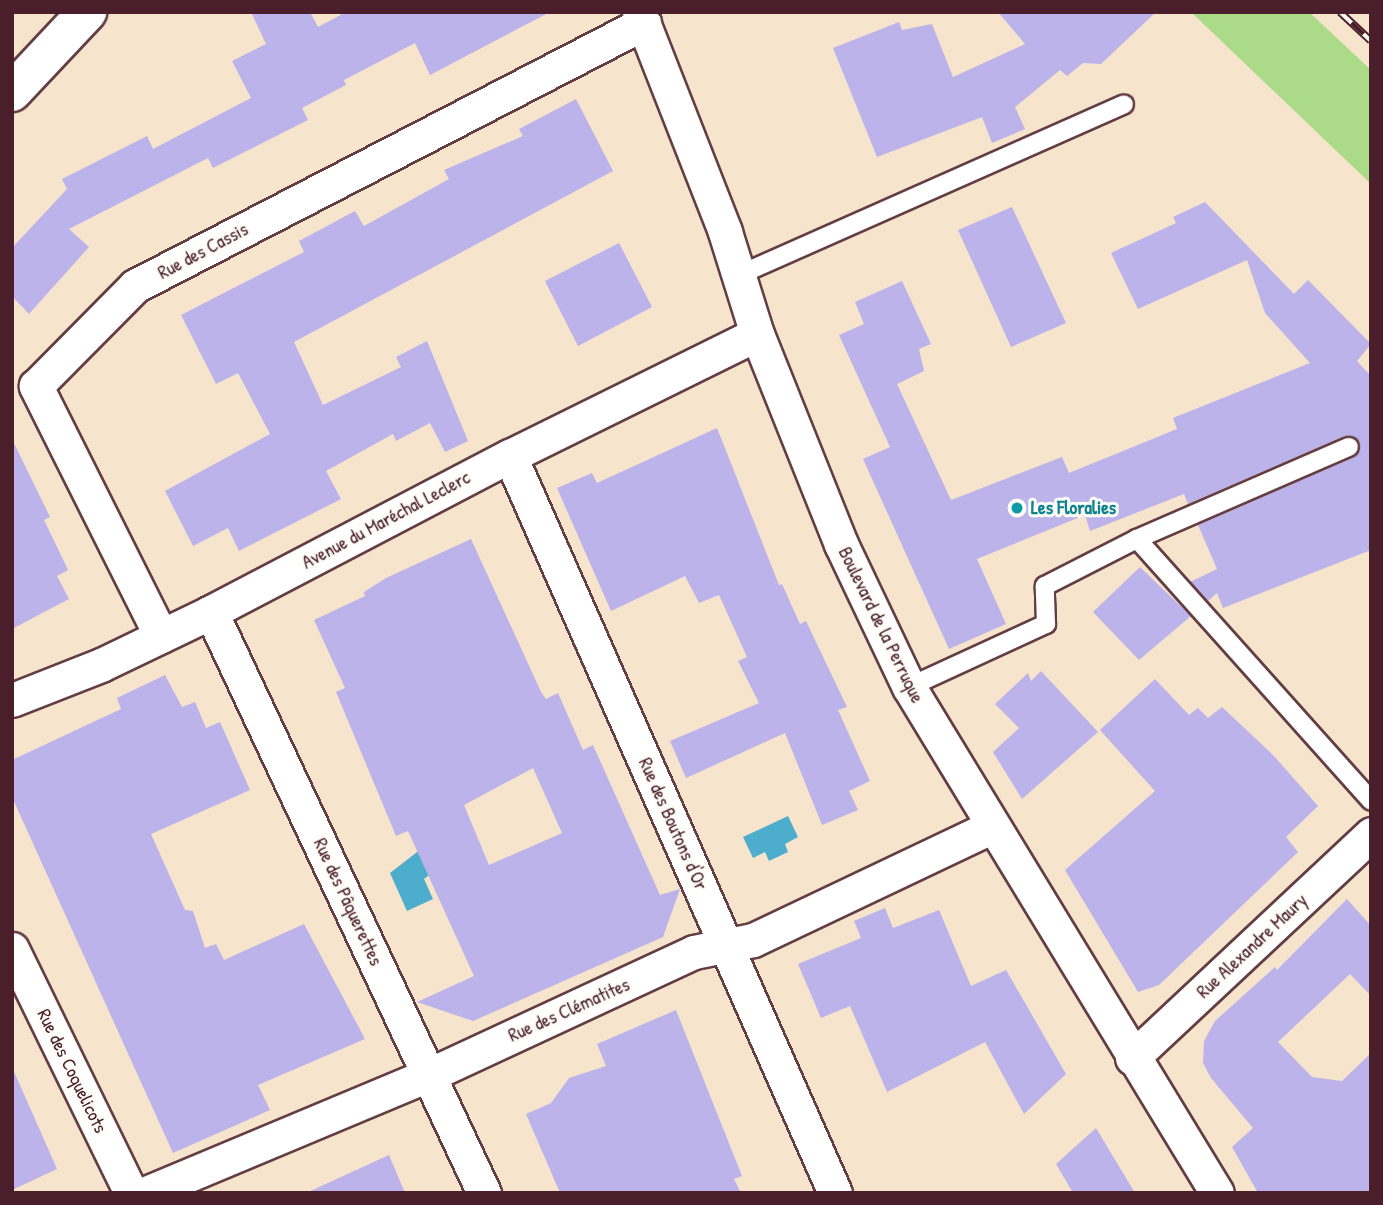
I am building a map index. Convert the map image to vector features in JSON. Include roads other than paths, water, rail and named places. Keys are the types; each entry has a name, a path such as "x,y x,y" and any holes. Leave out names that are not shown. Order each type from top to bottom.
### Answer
{"street":[{"path":"12,92 87,12"},
{"name":"Boulevard de la Perruque","path":"641,18 738,275 757,334 841,544 909,687 991,827 1217,1193"},
{"name":"Rue des Cassis","path":"160,636 36,386 135,286 641,18"},
{"name":"Avenue du Maréchal Leclerc","path":"12,700 211,612 510,456 757,334"},
{"name":"Rue des Boutons d'Or","path":"510,456 835,1193"},
{"name":"Rue des Pâquerettes","path":"211,612 431,1074 484,1193"},
{"name":"Rue des Clématites","path":"146,1193 431,1074 694,953 752,940 991,827"},
{"name":"Rue Alexandre Maury","path":"1132,1058 1371,834"},
{"name":"Rue des Coquelicots","path":"12,949 131,1193"}],"lane":[{"path":"738,275 1124,104"},
{"path":"909,687 1046,624 1045,586 1137,539 1349,447"},
{"path":"1137,539 1371,801"}],"water":[{"path":"788,816 798,837 785,844 788,852 769,861 765,852 753,858 743,837"},
{"path":"421,849 437,869 424,879 433,899 407,911 390,873"}],"railway":[{"path":"1340,12 1371,41"}],"place":[{"name":"Les Floralies","path":"1017,508"}]}
